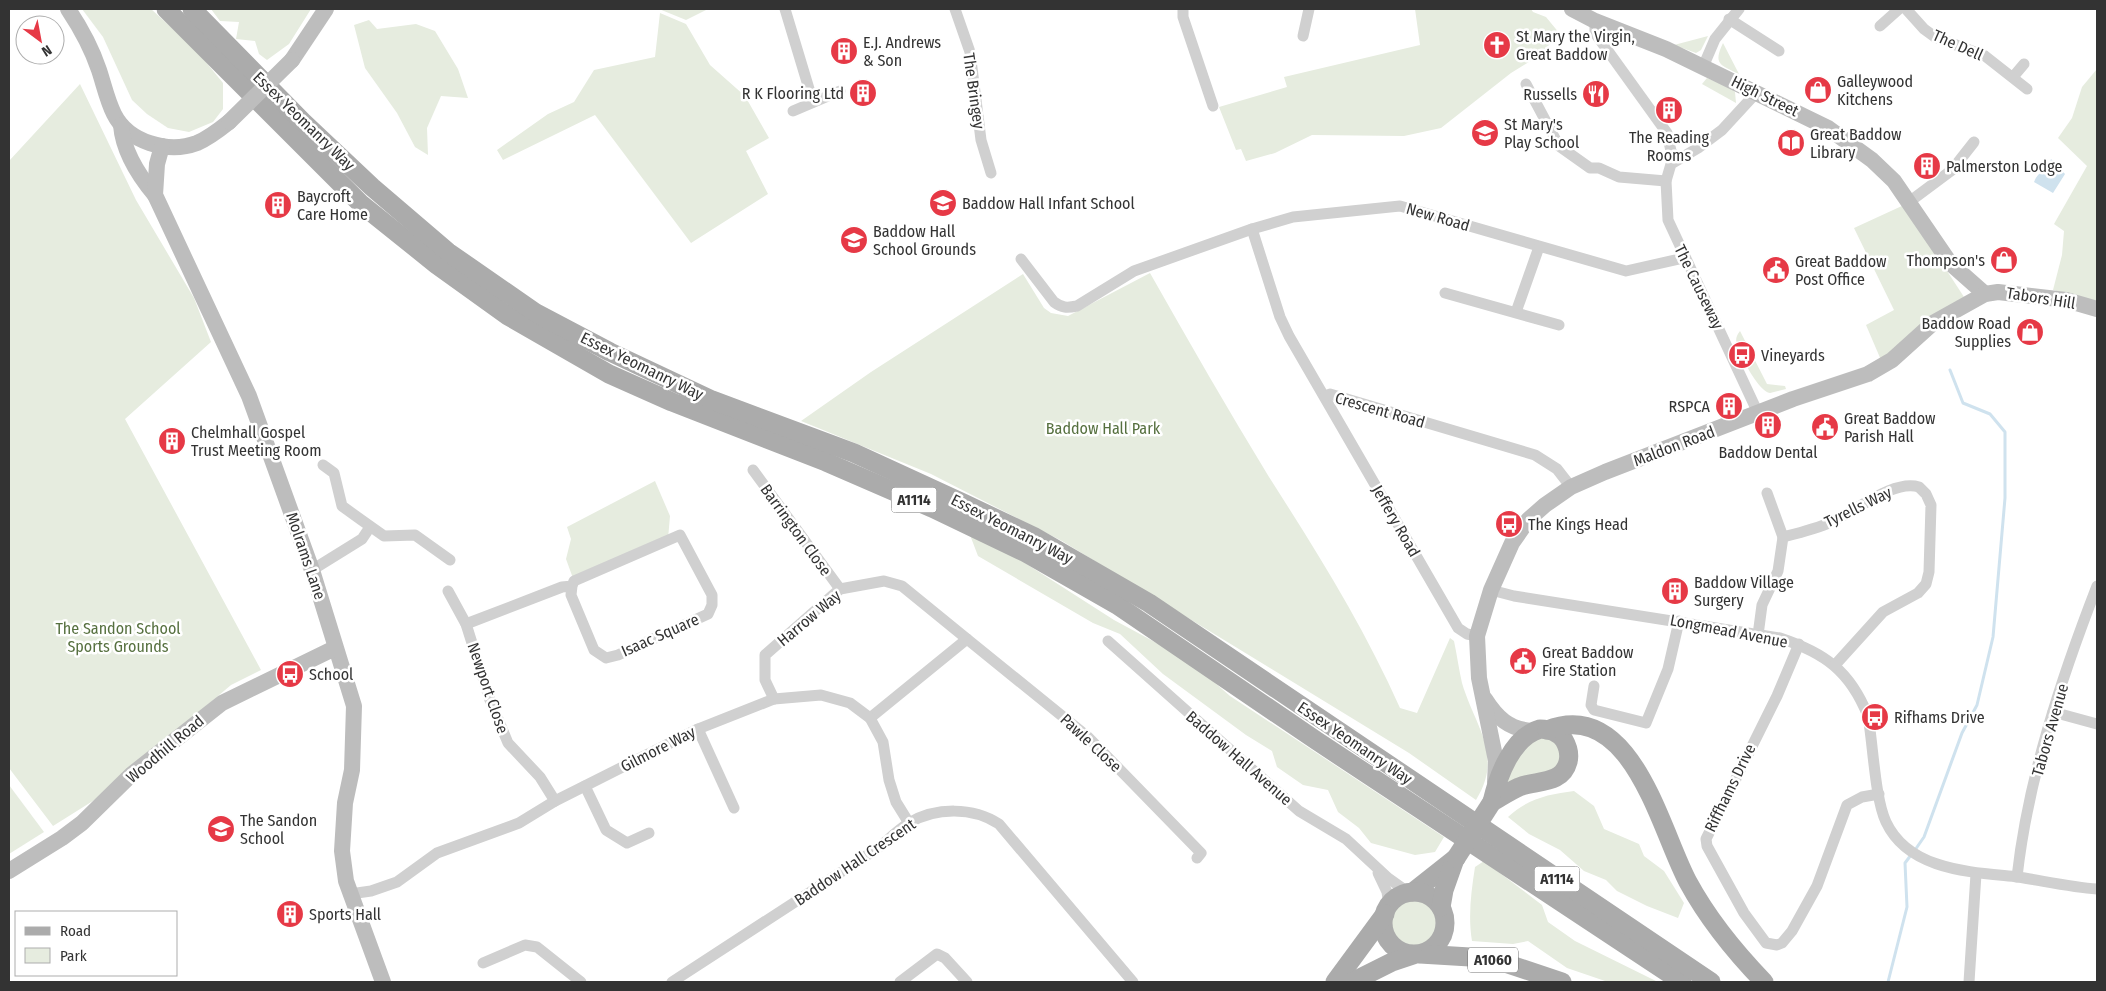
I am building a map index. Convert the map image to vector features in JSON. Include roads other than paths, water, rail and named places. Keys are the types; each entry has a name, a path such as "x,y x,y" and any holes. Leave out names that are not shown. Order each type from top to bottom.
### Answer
{"main road":[{"name":"Essex Yeomanry Way","path":"166,9 360,204 437,265 508,316 609,374 672,402 826,462 932,508 1026,553 1117,605 1324,746 1682,982"},
{"name":"Essex Yeomanry Way","path":"192,9 302,122 372,187 448,252 536,312 610,352 712,400 854,454 1033,536 1133,593 1711,982"},
{"path":"1539,731 1564,724 1580,725 1608,737 1624,751 1650,794 1676,857 1698,899 1726,940 1764,982"},
{"name":"Maldon Road","path":"1441,907 1444,890 1456,858 1494,795 1513,750 1539,731 1561,737 1567,745 1569,755 1562,773 1555,779 1494,795"},
{"name":"Maldon Road","path":"1411,893 1456,858"},
{"path":"1335,982 1387,910 1398,897 1411,893 1429,896 1441,907 1445,920 1444,933 1437,944 1417,955 1398,950 1387,938 1383,922 1387,910"},
{"name":"A1060","path":"1352,982 1392,962 1417,955 1470,956 1502,962 1562,982"}],"street":[{"path":"68,9 98,68 114,114 121,125 145,142 162,146 180,147 196,144 229,122 292,60 326,9"},
{"path":"785,9 813,102"},
{"name":"The Bringey","path":"955,9 970,52 982,140 991,173"},
{"path":"1183,9 1183,17 1213,106"},
{"path":"1303,36 1309,9"},
{"name":"High Street","path":"1572,9 1595,21 1666,49 1828,128 1872,160 1894,181 1950,263 1985,294"},
{"path":"1703,67 1715,40 1729,19 1740,9"},
{"path":"1880,26 1899,9"},
{"name":"The Dell","path":"1906,9 1924,29 1935,37 1985,56 2027,89"},
{"path":"1729,19 1779,51"},
{"path":"1595,21 1595,33 1667,134 1671,150 1677,159 1698,148 1722,130 1757,92"},
{"path":"2013,77 2024,64"},
{"path":"1526,84 1559,146 1590,168 1599,168 1619,177 1666,181"},
{"path":"792,111 840,91"},
{"path":"1195,94 1208,92"},
{"path":"121,125 122,138 126,147 143,181 155,195"},
{"path":"1909,202 1952,170 1974,142"},
{"name":"Molrams Lane","path":"162,146 157,164 155,195 249,396 312,570 354,706 352,770 345,803 342,851 350,894 383,982"},
{"name":"The Causeway","path":"1677,159 1671,164 1666,181 1668,220 1684,258 1721,331 1758,413"},
{"name":"New Road","path":"1021,259 1054,302 1068,308 1077,306 1134,270 1252,229 1293,217 1400,206 1626,271 1684,258"},
{"name":"Crescent Road","path":"1252,229 1280,316 1289,336 1325,396 1330,394 1535,455 1557,469 1571,487"},
{"path":"1516,312 1539,247"},
{"name":"Tabors Hill","path":"1985,294 1998,292 2057,299 2097,308"},
{"path":"1445,293 1559,325"},
{"name":"Maldon Road","path":"1494,795 1496,761 1482,692 1477,659 1477,636 1491,590 1512,543 1528,520 1545,504 1571,487 1758,413 1868,374 1892,360 1933,323 1985,294"},
{"name":"Jeffery Road","path":"1325,396 1458,628 1467,634 1477,636"},
{"path":"323,465 334,473 342,506 370,527 384,536 415,535 450,560"},
{"name":"Barrington Close","path":"753,470 840,589"},
{"name":"Tyrells Way","path":"1783,537 1832,522 1886,492 1904,486 1919,487 1926,494 1931,505 1929,572 1926,584 1918,593 1883,612 1834,665"},
{"path":"1758,634 1762,605 1778,571 1783,537 1767,493"},
{"path":"312,570 362,539 370,527"},
{"name":"Isaac Square","path":"680,535 712,595 712,605 708,614 618,655 606,658 594,650 572,595 572,586 574,581 680,535"},
{"name":"Harrow Way","path":"774,699 765,680 765,655 840,589 884,581 902,586 967,639"},
{"name":"Isaac Square","path":"466,624 562,587 572,586"},
{"name":"Tabors Avenue","path":"2017,877 2026,816 2053,712 2097,586"},
{"name":"Longmead Avenue","path":"1491,590 1514,596 1758,634 1799,644 1823,656 1834,665 1858,693 1868,716 1879,794 1886,822 1902,842 1918,855 1953,870 2097,888"},
{"name":"Newport Close","path":"448,591 466,624 490,700 508,743 540,777 555,801"},
{"path":"1642,734 1668,669 1679,621"},
{"path":"870,718 967,639"},
{"name":"Pawle Close","path":"967,639 1088,737 1201,853 1197,858"},
{"name":"Baddow Hall Avenue","path":"1108,641 1299,811 1346,839 1375,867 1411,893"},
{"name":"Riffhams Drive","path":"1799,644 1736,780 1707,833 1706,839 1707,846 1744,913 1766,943 1774,950 1792,931 1817,886 1847,805 1862,797 1879,794"},
{"name":"Woodhill Road","path":"9,871 76,828 132,774 222,702 336,648"},
{"path":"1594,686 1590,705 1594,710 1646,723"},
{"name":"Maldon Road","path":"1482,692 1501,720 1511,726 1539,731"},
{"name":"Gilmore Way","path":"350,894 370,891 396,882 437,853 519,823 555,801 698,729 774,699 821,695 850,703 870,718 883,742 889,780 896,802 909,823"},
{"path":"2053,712 2097,724"},
{"path":"698,729 734,800"},
{"path":"585,786 606,830 627,843 649,833"},
{"name":"Baddow Hall Crescent","path":"672,982 878,848 909,823 940,812 964,811 985,814 999,824 1133,982"},
{"name":"Baddow Hall Avenue","path":"1375,867 1384,884 1387,910"},
{"path":"1969,982 1976,874"},
{"path":"480,950 485,962 525,944 537,947 581,982"},
{"path":"900,982 937,954 945,958 967,982"}],"water":[{"path":"2051,159 2065,174 2053,193 2034,182 2038,175 2048,166"}],"waterway":[{"path":"1915,850 1924,837 1962,733 1977,705 1993,637 2005,498 2005,432 1990,414 1963,403 1950,370"},
{"path":"1888,982 1907,907 1905,863 1911,855"}],"place":[{"name":"St Mary the Virgin, Great Baddow","path":"1497,45"},
{"name":"E.J. Andrews & Son","path":"844,51"},
{"name":"Galleywood Kitchens","path":"1818,90"},
{"name":"R K Flooring Ltd","path":"863,93"},
{"name":"Russells","path":"1596,94"},
{"name":"The Reading Rooms","path":"1669,110"},
{"name":"St Mary's Play School","path":"1485,133"},
{"name":"Great Baddow Library","path":"1791,143"},
{"name":"Palmerston Lodge","path":"1927,166"},
{"name":"Baddow Hall Infant School","path":"943,203"},
{"name":"Baycroft Care Home","path":"278,205"},
{"name":"Baddow Hall School Grounds","path":"854,240"},
{"name":"Thompson's","path":"2004,260"},
{"name":"Great Baddow Post Office","path":"1776,270"},
{"name":"Baddow Road Supplies","path":"2030,332"},
{"name":"Vineyards","path":"1742,355"},
{"name":"RSPCA","path":"1729,406"},
{"name":"Baddow Dental","path":"1768,425"},
{"name":"Great Baddow Parish Hall","path":"1825,427"},
{"name":"Chelmhall Gospel Trust Meeting Room","path":"172,441"},
{"name":"The Kings Head","path":"1509,524"},
{"name":"Baddow Village Surgery","path":"1675,591"},
{"name":"Great Baddow Fire Station","path":"1523,661"},
{"name":"School","path":"290,674"},
{"name":"Rifhams Drive","path":"1875,717"},
{"name":"The Sandon School","path":"221,829"},
{"name":"Sports Hall","path":"290,914"}],"park label":[{"name":"Baddow Hall Park","path":"1103,428"},
{"name":"The Sandon School Sports Grounds","path":"118,637"}]}
